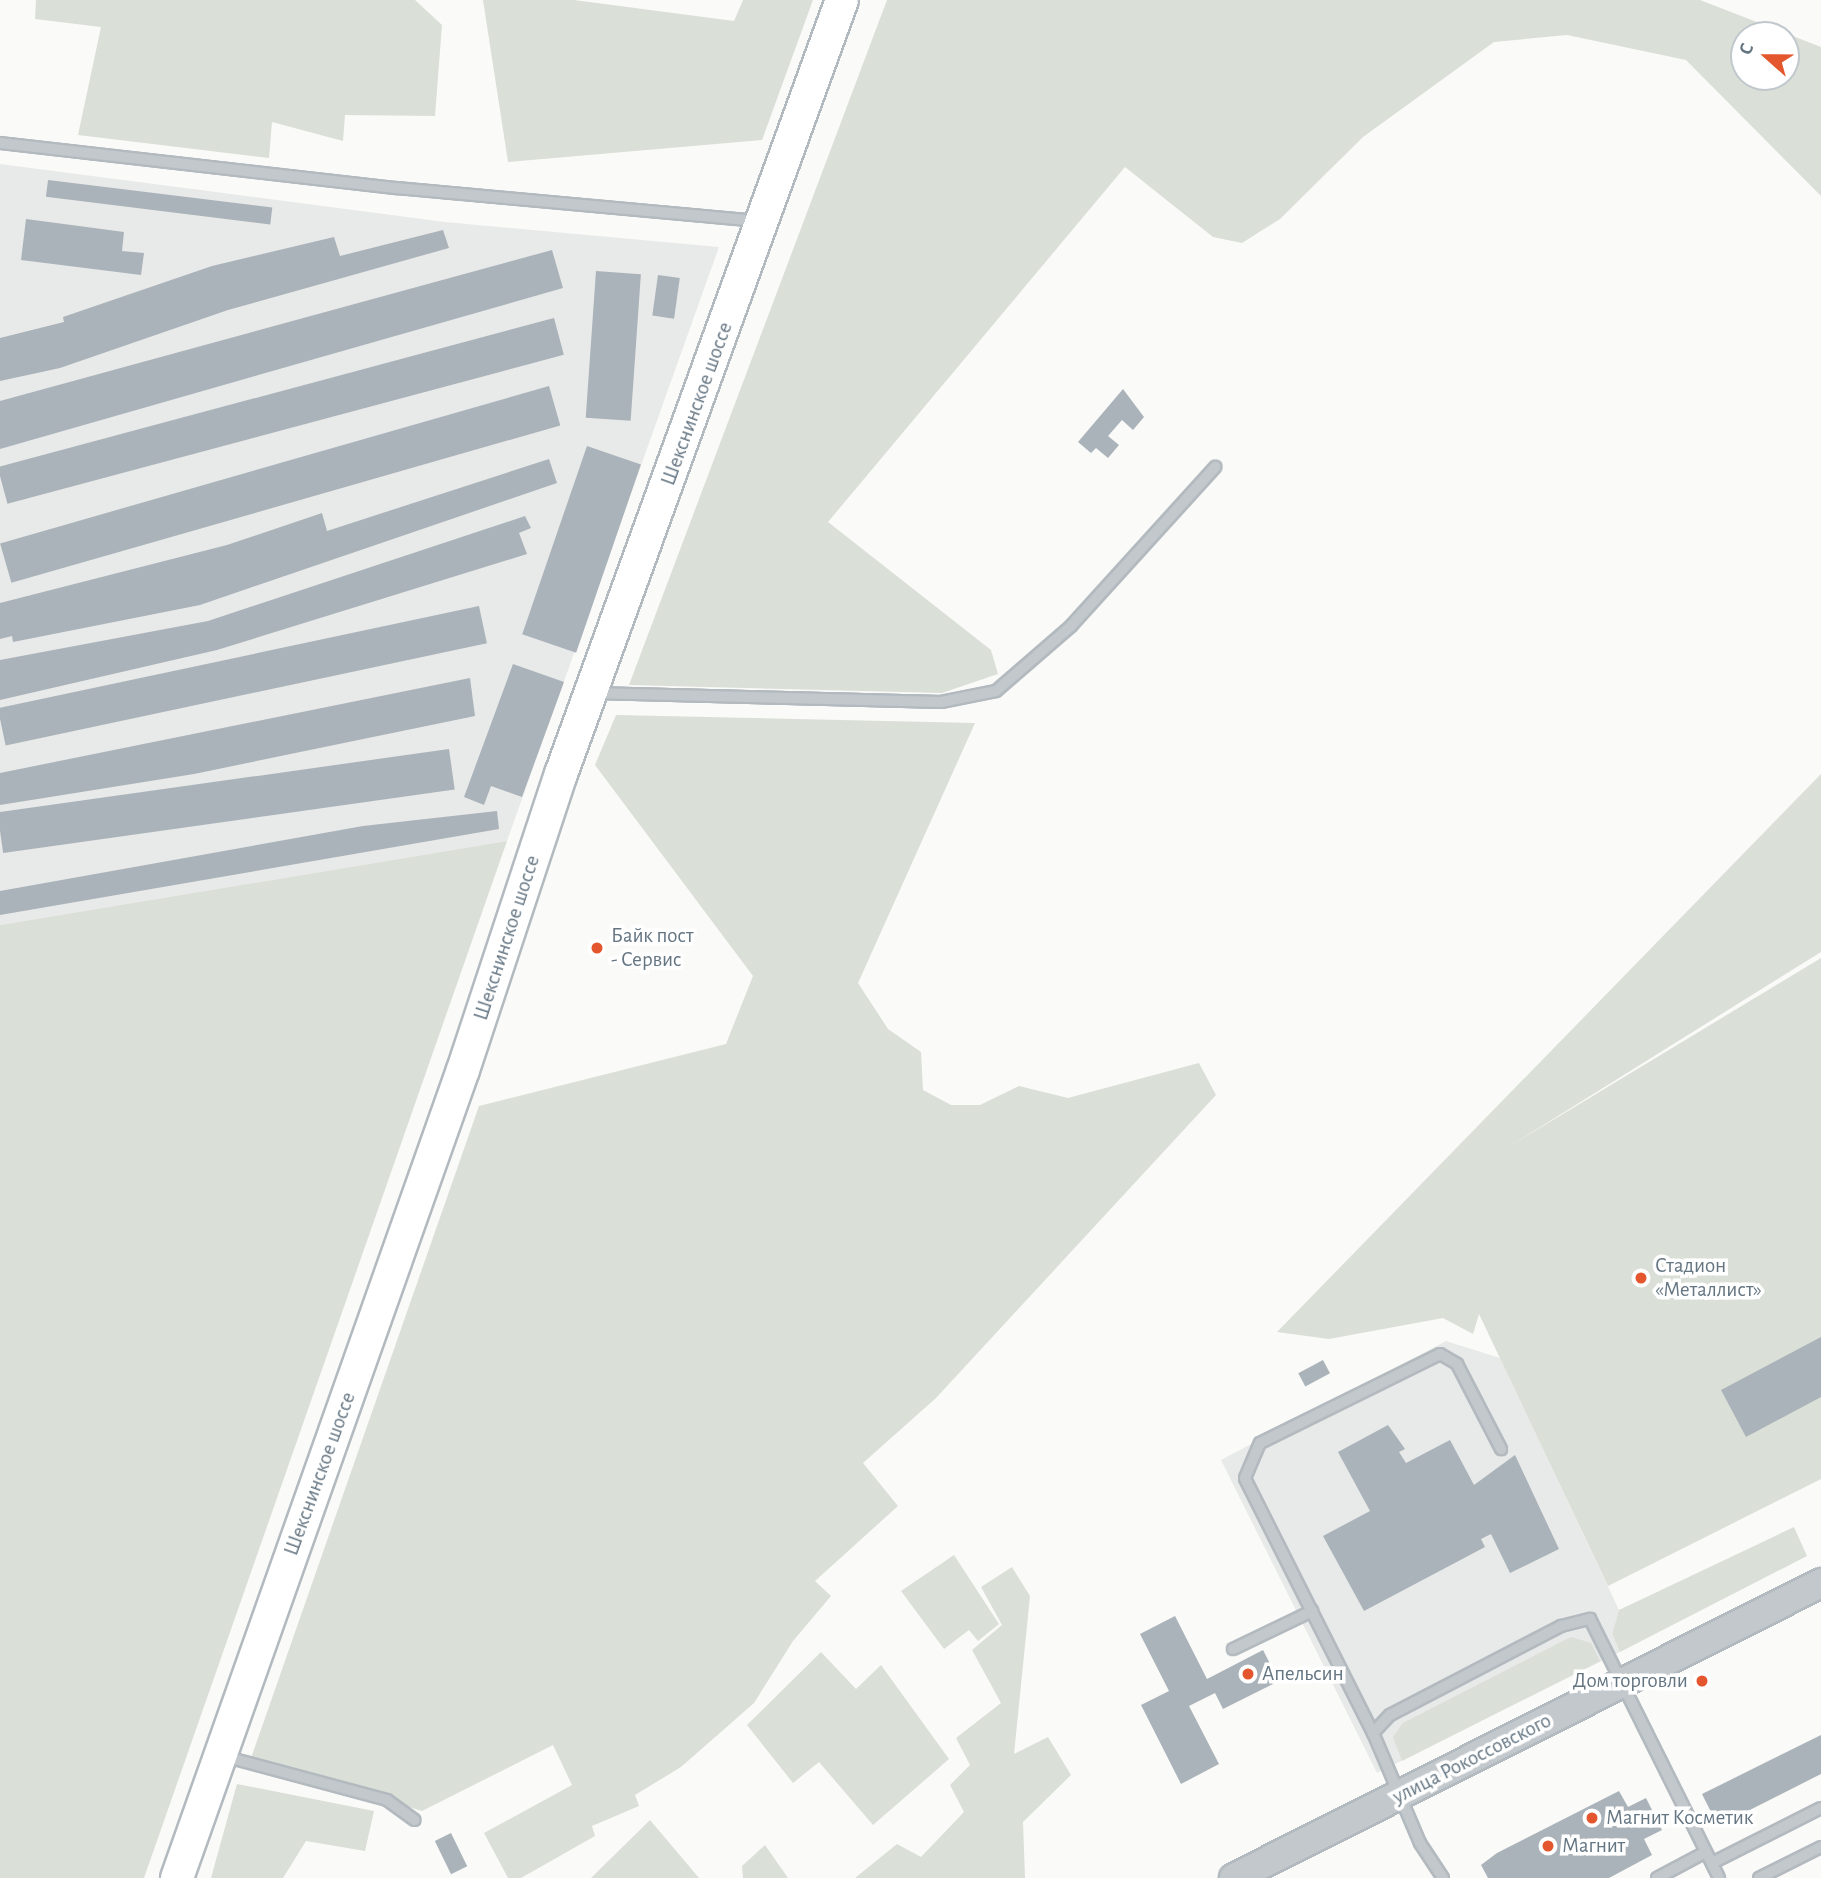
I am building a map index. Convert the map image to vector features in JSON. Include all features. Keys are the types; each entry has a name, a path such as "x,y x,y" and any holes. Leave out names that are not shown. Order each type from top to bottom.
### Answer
{"main road":[{"name":"Шекснинское шоссе","path":"177,1878 591,693 764,222 842,0"}],"street":[{"name":"улица Рокоссовского","path":"1234,1878 1821,1583"}],"lane":[{"path":"0,143 396,188 764,222"},
{"path":"591,693 941,702 996,691 1072,626 1215,467"},
{"path":"1443,1878 1400,1796 1373,1733 1245,1478 1260,1443 1440,1354 1457,1363 1502,1450"},
{"path":"1233,1649 1312,1611"},
{"path":"1373,1733 1390,1715 1549,1632 1590,1619 1719,1878"},
{"path":"220,1755 387,1800 415,1820"},
{"path":"1712,1863 1821,1808"},
{"path":"1759,1878 1821,1847"},
{"path":"1657,1878 1706,1852"}],"shaded area":[{"path":"36,0 415,0 442,25 435,116 345,115 343,141 272,122 269,158 78,135 101,27 35,19"},
{"path":"483,0 574,0 734,21 743,0 813,0 762,140 508,162"},
{"path":"887,0 1700,0 1754,21 1730,21 1730,91 1800,91 1800,39 1821,47 1821,196 1686,60 1567,35 1494,42 1363,137 1280,219 1242,243 1213,237 1125,167 828,522 991,650 998,674 942,693 629,685"},
{"path":"0,164 445,222 719,247 507,841 0,925"},
{"path":"616,715 975,723 858,983 888,1029 921,1052 923,1090 951,1105 980,1105 1019,1086 1068,1098 1199,1063 1216,1095 936,1398 863,1463 898,1506 815,1581 831,1596 793,1641 754,1703 681,1767 635,1795 639,1806 592,1826 595,1836 521,1878 508,1878 484,1833 572,1785 553,1745 422,1811 251,1758 479,1106 726,1044 753,976 595,765"},
{"name":"Стадион «Металлист»","path":"1821,774 1821,952 1505,1149 1821,958 1821,1479 1608,1586 1479,1314 1473,1334 1443,1318 1329,1339 1277,1332"},
{"path":"507,841 144,1878 0,1878 0,925"},
{"path":"1446,1341 1500,1358 1619,1610 1612,1634 1620,1652 1377,1773 1221,1460"},
{"path":"1794,1527 1807,1556 1620,1652 1612,1634 1619,1610"},
{"path":"954,1555 999,1624 978,1641 969,1630 944,1649 901,1591"},
{"path":"1012,1567 1030,1596 1014,1754 1048,1737 1071,1775 1023,1822 1025,1878 855,1878 897,1844 921,1857 964,1812 950,1785 970,1765 956,1738 1001,1703 972,1650 1002,1625 981,1587"},
{"path":"1571,1637 1591,1643 1600,1661 1402,1761 1393,1737 1403,1723"},
{"path":"821,1652 856,1689 881,1665 949,1759 873,1825 819,1762 793,1783 747,1725"},
{"path":"237,1784 374,1811 365,1851 306,1841 283,1878 211,1878"},
{"path":"650,1820 699,1878 591,1878"},
{"path":"765,1845 788,1878 743,1878 742,1866"}],"building":[{"path":"48,180 272,208 270,224 46,197"},
{"path":"26,219 124,232 122,251 144,253 141,275 21,260"},
{"path":"443,230 449,248 228,310 60,368 0,381 0,338 64,322 63,317 212,266 334,237 340,256"},
{"path":"552,250 563,288 0,449 0,401"},
{"path":"596,271 641,274 631,421 586,418"},
{"path":"658,275 680,278 674,319 652,316"},
{"path":"554,318 564,355 7,504 0,466"},
{"path":"549,386 560,425 11,583 0,543"},
{"path":"1123,389 1144,417 1133,430 1122,420 1108,436 1119,445 1108,458 1096,448 1091,453 1078,442"},
{"path":"587,446 641,465 576,653 522,634"},
{"path":"549,459 557,483 200,605 13,642 12,636 0,639 0,603 227,545 322,513 327,531"},
{"path":"525,516 531,528 519,533 527,554 217,650 0,700 0,660 208,621"},
{"path":"479,606 487,643 6,745 0,708"},
{"path":"513,664 564,682 522,797 491,786 484,805 464,797"},
{"path":"470,678 475,716 194,774 0,805 0,773"},
{"path":"449,749 455,790 3,853 0,812"},
{"path":"497,811 499,829 0,915 0,891 363,826"},
{"path":"1821,1337 1821,1397 1746,1437 1721,1390"},
{"path":"1323,1360 1330,1373 1305,1386 1298,1373"},
{"path":"1388,1425 1405,1449 1399,1452 1406,1463 1450,1440 1474,1485 1515,1455 1559,1549 1510,1573 1491,1534 1481,1539 1485,1547 1364,1611 1323,1536 1370,1511 1338,1452"},
{"path":"1175,1616 1207,1679 1263,1650 1279,1681 1223,1709 1215,1693 1189,1706 1219,1764 1181,1784 1141,1705 1169,1691 1140,1634"},
{"path":"1821,1735 1821,1774 1718,1826 1702,1794"},
{"path":"1619,1791 1628,1807 1646,1798 1662,1830 1644,1839 1652,1855 1609,1878 1488,1878 1481,1865 1497,1853"},
{"path":"451,1833 467,1866 451,1874 435,1841"}],"place":[{"name":"Байк пост - Сервис","path":"597,948"},
{"name":"Стадион «Металлист»","path":"1641,1278"},
{"name":"Апельсин","path":"1248,1674"},
{"name":"Дом торговли","path":"1702,1681"},
{"name":"Магнит Косметик","path":"1592,1818"},
{"name":"Магнит","path":"1548,1846"}]}
